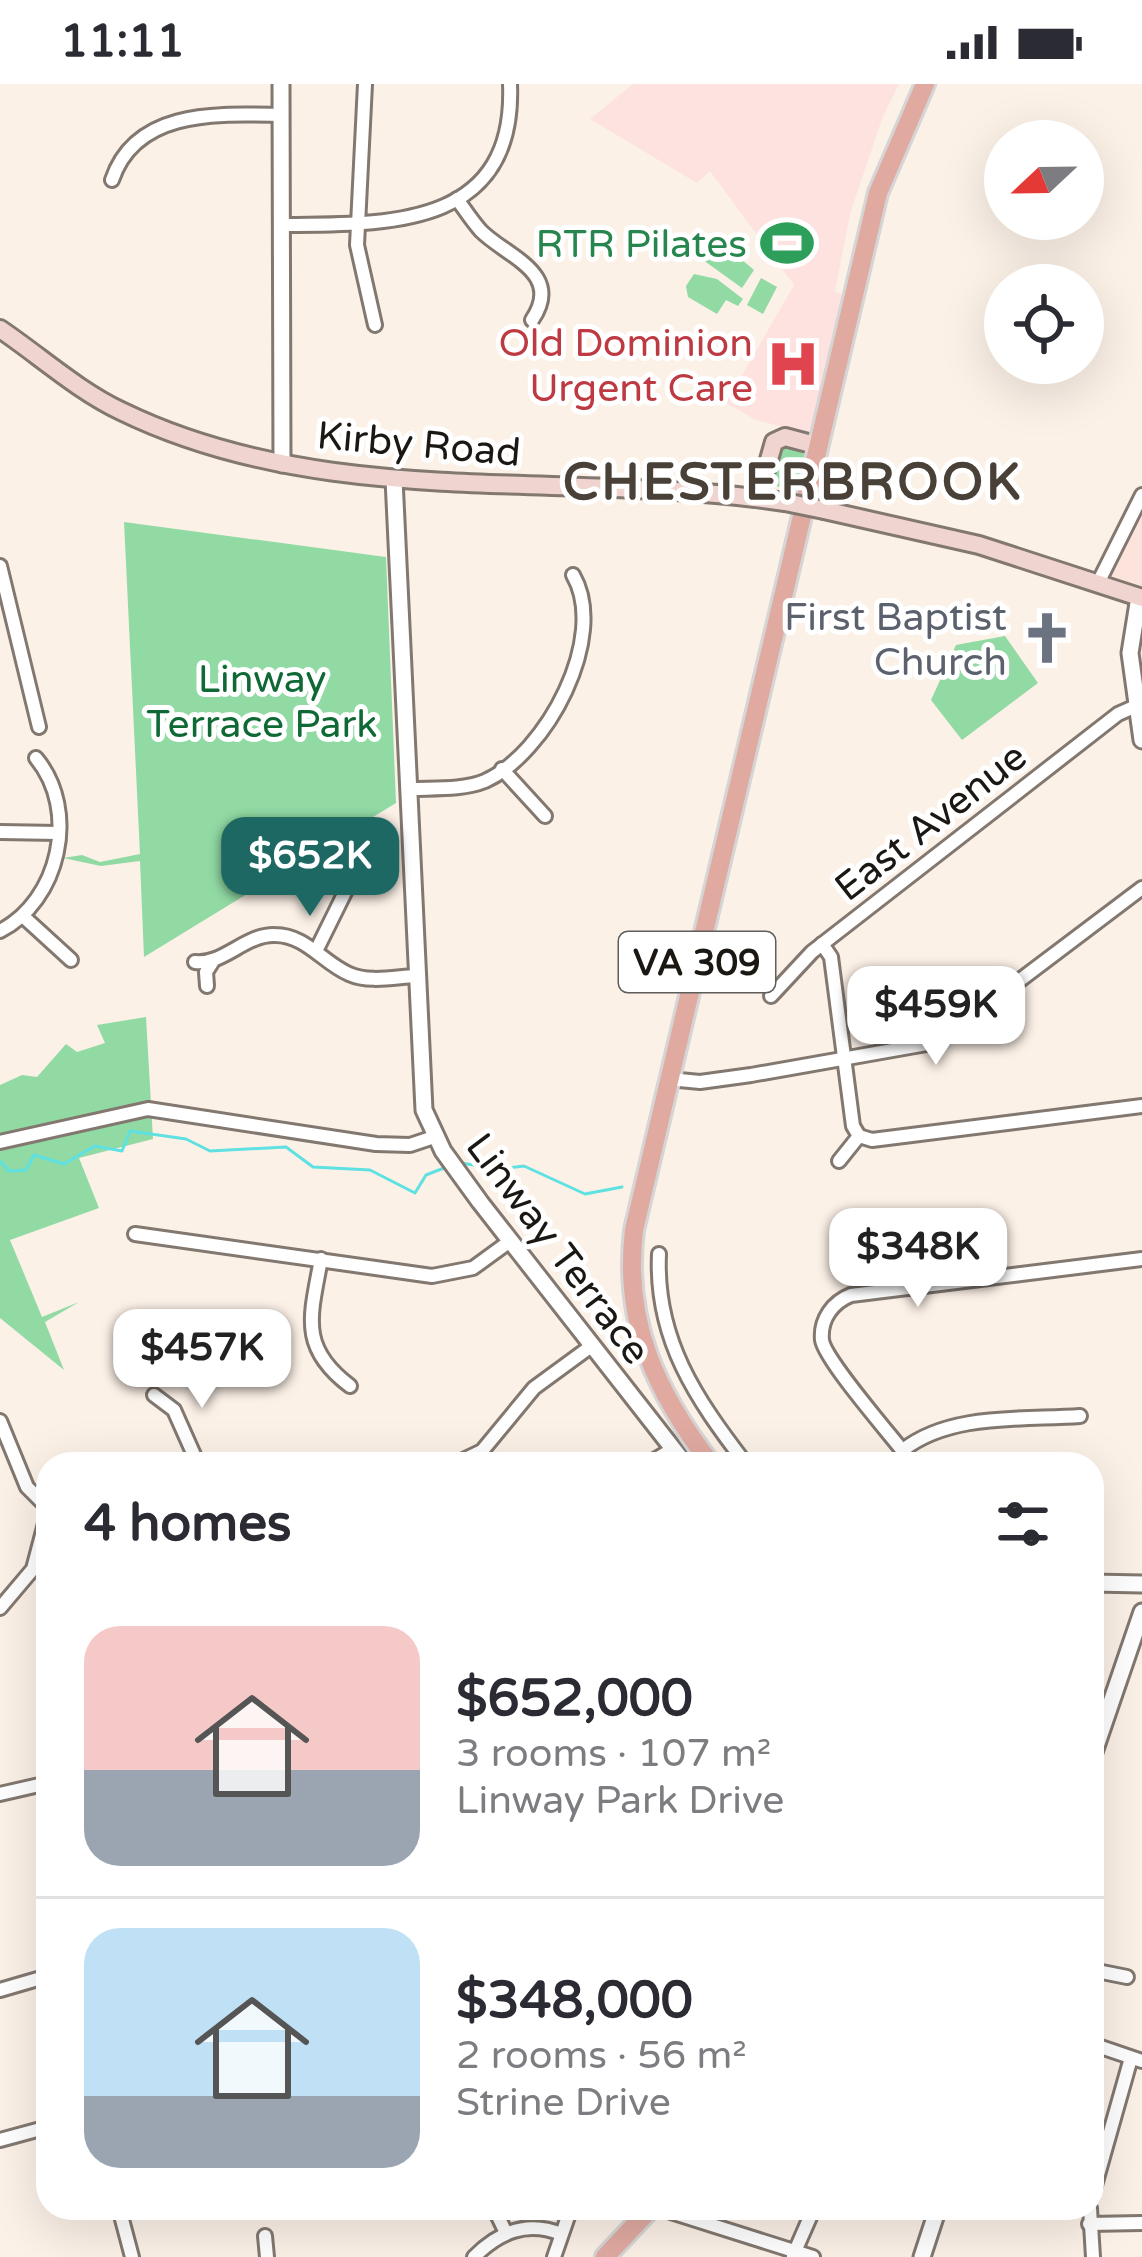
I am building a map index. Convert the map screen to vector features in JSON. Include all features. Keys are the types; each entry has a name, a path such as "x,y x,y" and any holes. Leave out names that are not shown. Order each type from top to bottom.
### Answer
{"main road":[{"name":"VA 309","path":"703,1452 662,1393 642,1343 632,1297 634,1230 880,185 925,84"},
{"name":"Kirby Road","path":"0,329 116,410 230,454 394,479 695,490 785,502 946,536 1141,598"},
{"path":"758,498 774,442 785,437 819,446"},
{"path":"605,2257 643,2220"}],"street":[{"path":"281,84 282,464"},
{"path":"365,84 356,224 362,282 375,325"},
{"path":"282,225 409,221 457,199 481,176 499,147 510,84"},
{"path":"112,180 125,156 177,118 281,115"},
{"path":"457,199 481,231 521,258 538,279 542,296 532,320"},
{"name":"Linway Terrace","path":"394,479 422,1096 434,1137 590,1347 675,1452"},
{"path":"1098,583 1142,495"},
{"path":"0,566 39,727"},
{"path":"411,789 471,785 502,769 546,725 573,676 583,604 573,575"},
{"path":"1141,598 1130,636 1142,740"},
{"name":"East Avenue","path":"771,996 822,944 1118,713 1136,706"},
{"path":"0,931 25,918 50,875 58,833 55,792 36,758"},
{"path":"502,769 545,816"},
{"path":"0,832 58,833"},
{"path":"316,951 356,870"},
{"path":"669,1079 700,1082 938,1042 1142,888"},
{"path":"25,918 71,960"},
{"path":"195,962 214,960 264,935 288,936 355,976 416,976"},
{"path":"822,944 831,957 853,1126 860,1136"},
{"path":"206,986 206,972 214,960"},
{"path":"860,1136 890,1138 1142,1106"},
{"path":"0,1142 148,1109 376,1144 410,1145 434,1137"},
{"path":"839,1161 860,1136"},
{"path":"135,1234 446,1275 473,1268 510,1241"},
{"path":"659,1254 659,1296 677,1362 738,1452"},
{"path":"321,1259 312,1337 321,1360 350,1386"},
{"path":"1080,1416 957,1425 926,1435 903,1450 825,1349 825,1321 836,1304 851,1294 1142,1259"},
{"path":"474,1452 494,1440 534,1388 590,1347"},
{"path":"154,1395 174,1410 193,1452"},
{"path":"0,1420 27,1486 36,1496"},
{"path":"668,1452 673,1449"},
{"path":"0,1608 33,1568 36,1556"},
{"path":"1104,1583 1142,1584"},
{"path":"1104,1723 1142,1612"},
{"path":"0,1794 36,1786"},
{"path":"1104,1973 1126,1978"},
{"path":"0,1990 36,1980"},
{"path":"1104,2048 1136,2059 1104,2159"},
{"path":"0,2140 36,2130"},
{"path":"122,2220 132,2257"},
{"path":"500,2220 506,2233"},
{"path":"554,2257 566,2220"},
{"path":"691,2220 813,2257"},
{"path":"794,2254 809,2220"},
{"path":"922,2257 934,2220"},
{"path":"1089,2220 1094,2257"},
{"path":"1089,2224 1142,2223"},
{"path":"474,2257 506,2233 536,2227 561,2234"},
{"path":"265,2236 267,2257"}],"shaded area":[{"path":"633,84 899,84 850,214 835,292 844,295 810,434 756,420 726,403 794,285 710,171 697,183 590,119"},
{"path":"1142,514 1142,594 1113,585 1108,572"}],"green space":[{"path":"716,238 754,270 742,288 703,260"},
{"path":"694,274 717,279 743,299 738,306 726,300 717,314 688,297 686,286"},
{"path":"761,278 777,287 763,314 747,305"},
{"path":"786,445 806,455 801,496 769,483 778,448"},
{"name":"Linway Terrace Park","path":"124,522 386,557 396,803 144,957 140,861 101,866 63,858 82,855 100,862 140,854"},
{"path":"1005,636 1038,683 962,740 931,700 956,645"},
{"path":"146,1017 153,1139 79,1158 99,1208 10,1240 42,1317 79,1302 45,1322 64,1370 0,1318 0,1085 22,1075 37,1077 66,1044 77,1052 105,1043 97,1025"}],"waterway":[{"path":"0,1161 9,1171 26,1170 34,1155 64,1164 95,1146 122,1151 130,1131 186,1139 210,1151 286,1147 313,1167 370,1170 415,1193 426,1175 444,1168"},
{"path":"461,1163 499,1169 524,1166 585,1194 622,1187"}],"place":[{"name":"RTR Pilates","path":"787,243"},
{"name":"Old Dominion Urgent Care","path":"793,364"},
{"name":"First Baptist Church","path":"1047,638"}],"district":[{"name":"CHESTERBROOK","path":"793,481"}]}
